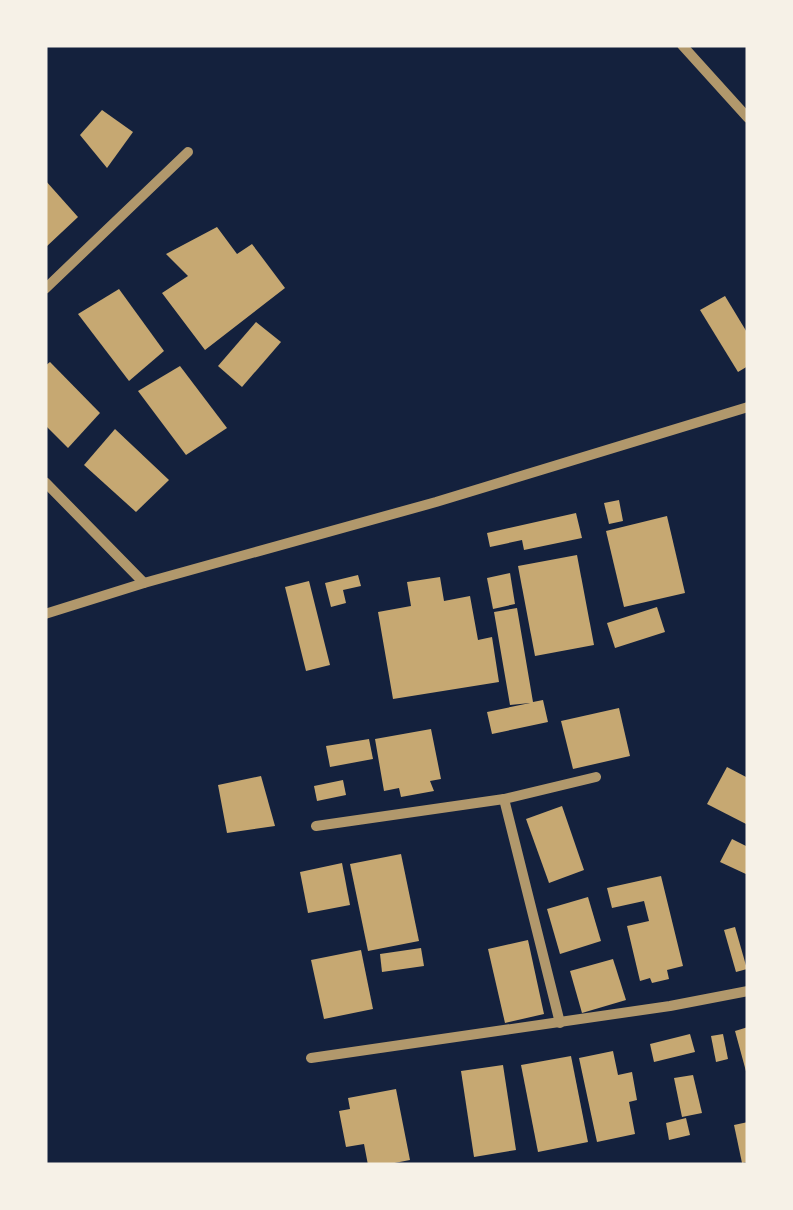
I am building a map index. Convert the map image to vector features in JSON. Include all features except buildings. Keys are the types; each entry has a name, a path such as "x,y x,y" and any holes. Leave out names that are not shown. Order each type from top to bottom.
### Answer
{"street":[{"path":"682,45 748,118"},
{"path":"45,289 188,152"},
{"path":"45,614 436,502 748,407"},
{"path":"45,482 144,583"},
{"path":"316,826 504,799 596,777"},
{"path":"504,799 560,1023"},
{"path":"310,1058 560,1023 748,991"}]}
